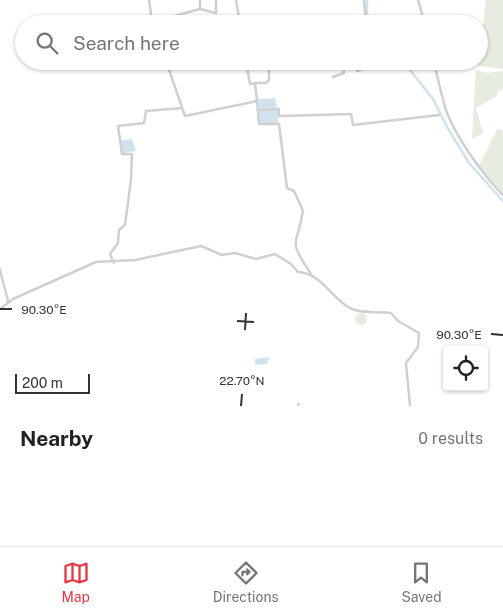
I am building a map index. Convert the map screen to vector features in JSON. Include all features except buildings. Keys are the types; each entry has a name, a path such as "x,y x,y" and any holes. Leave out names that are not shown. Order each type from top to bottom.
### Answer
{"street":[{"path":"148,0 151,15"},
{"path":"200,0 200,9"},
{"path":"179,15 200,9 216,14 216,0"},
{"path":"236,0 238,15"},
{"path":"364,0 365,15"},
{"path":"418,0 422,15"},
{"path":"169,70 185,116 257,101"},
{"path":"248,70 250,84 266,83 269,80 269,70"},
{"path":"333,77 344,73 344,70"},
{"path":"436,70 451,122 475,164 503,195"},
{"path":"255,83 260,124 279,124"},
{"path":"114,263 110,254 118,242 119,230 125,225 131,180 132,154 122,154 118,126 144,123 146,111 182,108"},
{"path":"258,110 279,109 286,188 294,191 304,211 295,239 295,249 312,275 352,309 391,313 398,321 419,333 418,347 406,363 410,406"},
{"path":"279,116 351,114 353,125 439,115"},
{"path":"0,309 8,302 96,262 114,263 201,246 222,255 235,253 256,259 275,254 291,264 298,272 312,275"},
{"path":"0,270 2,283 6,287 8,302"}],"shaded area":[{"path":"486,0 503,0 503,69 488,67 488,15 484,15"},
{"path":"476,70 487,73 503,71 503,88 497,93 497,96 476,108 483,133 472,139"},
{"path":"497,129 503,130 503,193 479,166"},
{"path":"363,313 366,314 366,324 359,325 356,324 355,317 356,314"}],"water":[{"path":"275,98 277,108 259,109 258,99"},
{"path":"278,110 278,123 260,123 259,111"},
{"path":"132,139 136,151 123,153 120,141"},
{"path":"270,357 267,364 255,365 255,359"}],"waterway":[{"path":"367,0 367,15"},
{"path":"410,70 433,99 447,127 469,163 503,201"}]}
